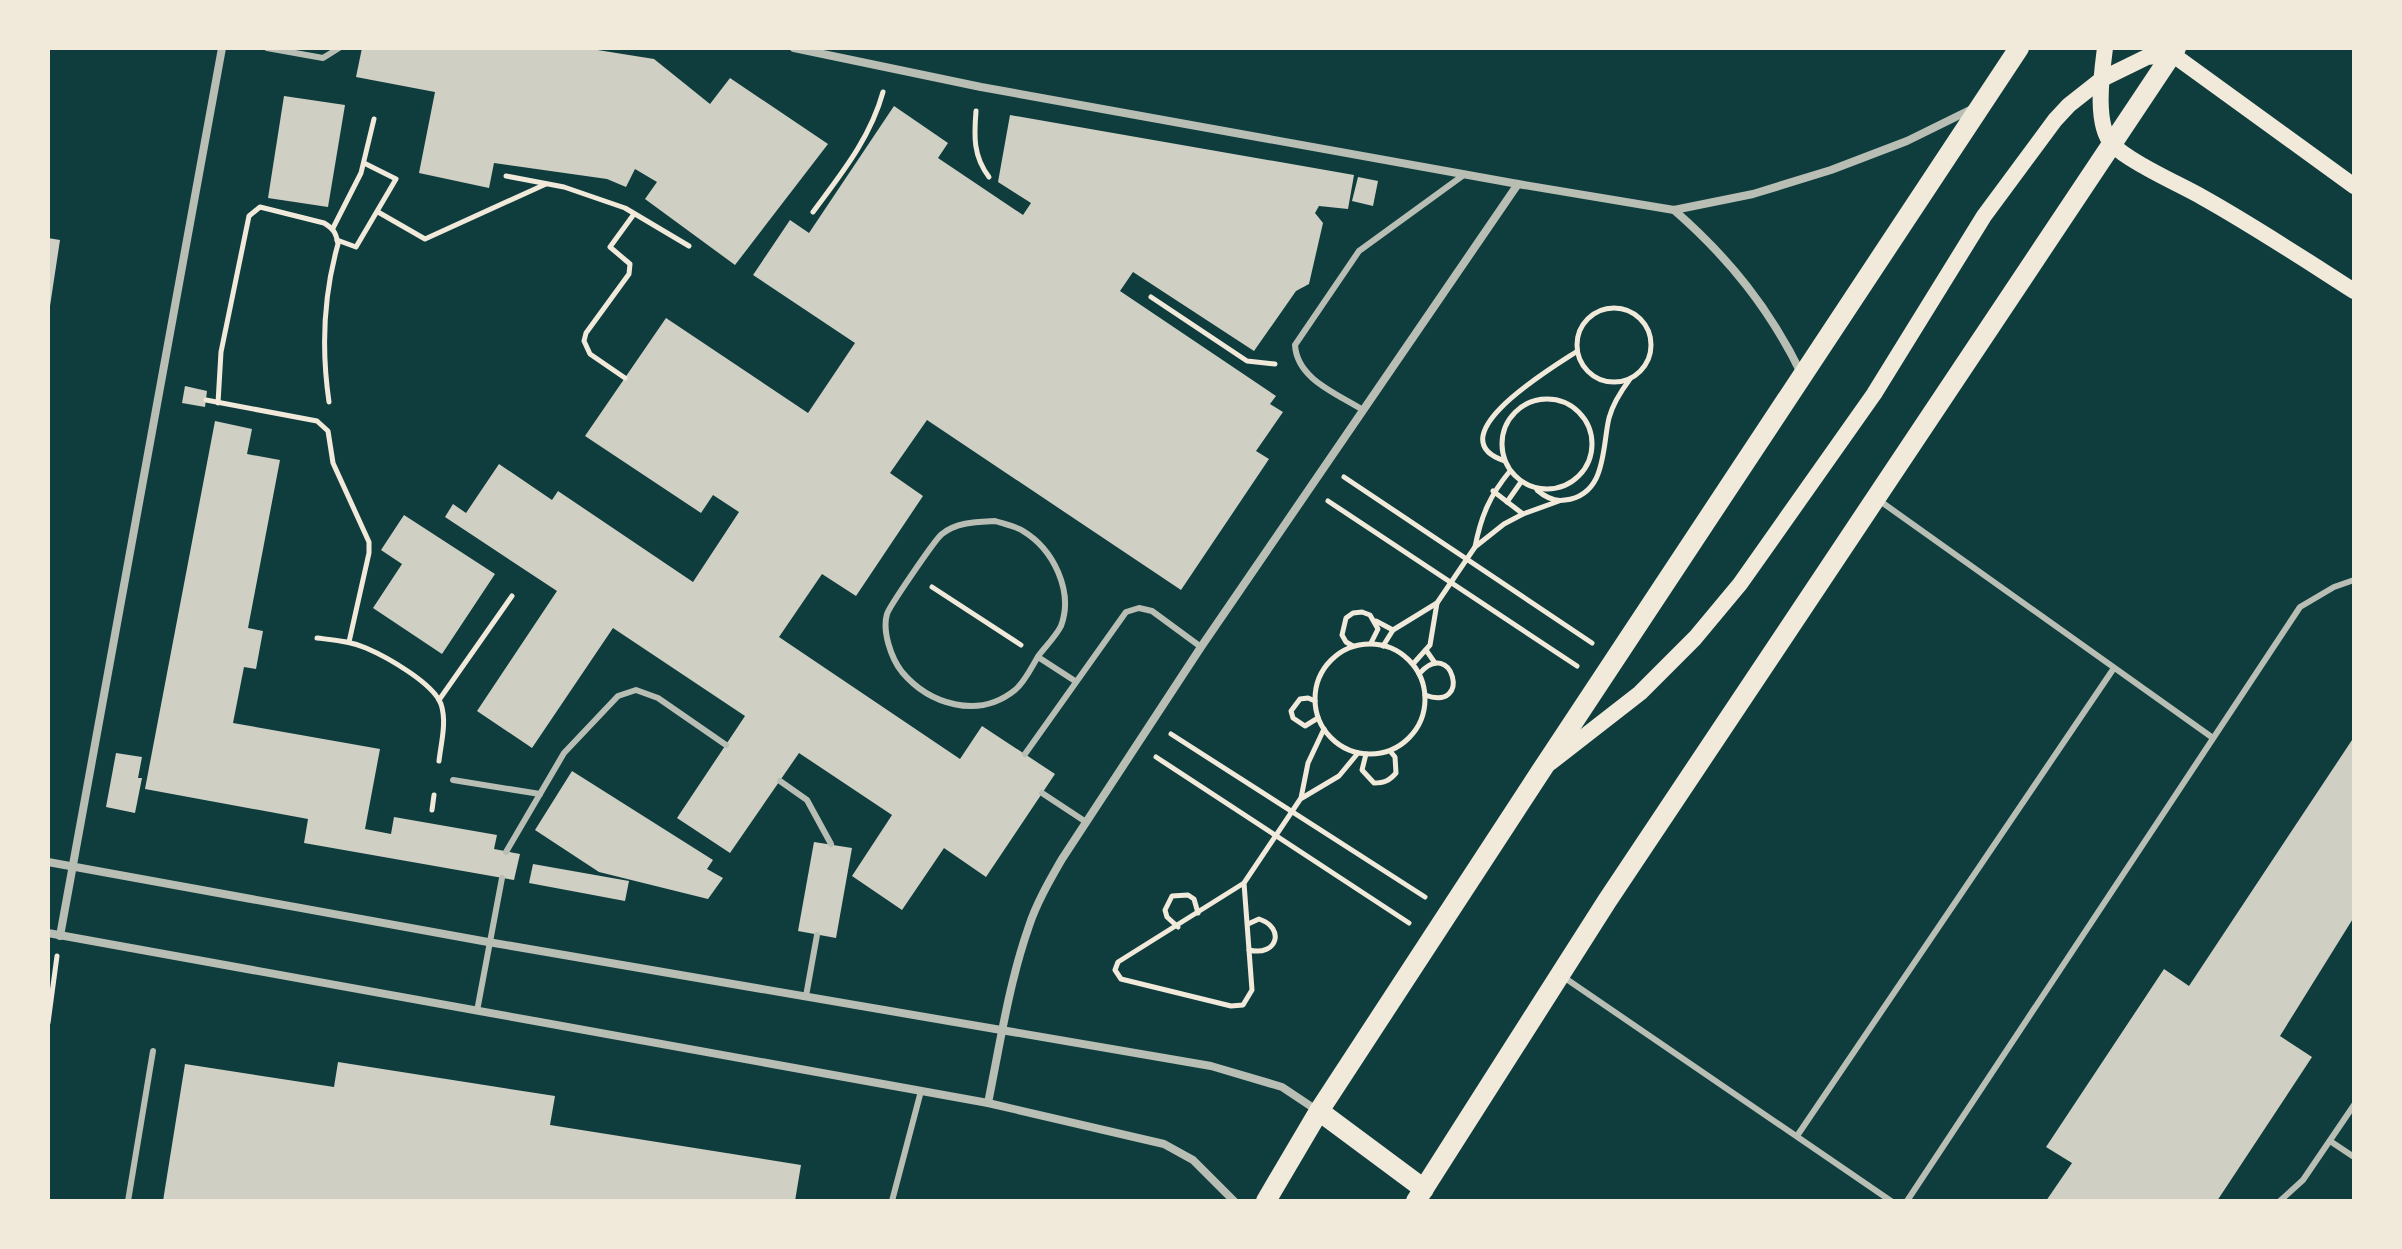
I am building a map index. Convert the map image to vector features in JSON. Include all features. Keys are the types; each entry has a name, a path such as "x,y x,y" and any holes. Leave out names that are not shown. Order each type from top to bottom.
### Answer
{"main road":[{"path":"1266,1201 1319,1111 1541,771 2019,48"},
{"path":"2105,48 2102,116 2112,144 2269,236 2354,291"},
{"path":"1541,771 1640,693 1695,638 1740,584 1874,394 1984,216 2055,120 2102,79 2147,57 2177,50"},
{"path":"1319,1111 1420,1195 1559,974 2177,50"},
{"path":"2177,50 2354,186"}],"street":[{"path":"60,936 222,48"},
{"path":"794,48 981,87 1674,210 1753,194 1831,170 1907,141 1980,105"},
{"path":"988,1103 1029,924 1044,890 1201,647 1518,184"},
{"path":"1674,210 1735,268 1784,337 1802,375"},
{"path":"48,862 1248,1075 1282,1087 1319,1111"},
{"path":"48,933 988,1103 1164,1144 1193,1160 1234,1201"}],"lane":[{"path":"267,48 323,58 339,48"},
{"path":"1363,410 1302,370 1296,360 1295,345 1359,251 1466,174"},
{"path":"1875,498 2213,738"},
{"path":"995,521 1022,530 1033,538 1044,547 1059,570 1064,598 1061,626 1038,657 1016,690 991,702 965,706 938,701 914,687 897,666 888,641 887,614 941,534 967,523 995,521"},
{"path":"1907,1201 2300,607 2334,587 2354,580"},
{"path":"1025,754 1126,612 1139,608 1152,611 1201,647"},
{"path":"1038,657 1075,681"},
{"path":"1797,1136 2114,668"},
{"path":"506,852 564,753 618,696 636,690 658,698 726,745"},
{"path":"453,780 540,794"},
{"path":"780,781 807,800 831,844"},
{"path":"1042,793 1086,822"},
{"path":"477,1011 502,878"},
{"path":"806,996 817,935"},
{"path":"1559,974 1891,1201"},
{"path":"128,1201 153,1051"},
{"path":"892,1201 921,1091"},
{"path":"2280,1201 2303,1180 2354,1105"},
{"path":"2330,1141 2354,1157"}],"path":[{"path":"813,212 859,150 877,115 888,67"},
{"path":"981,87 974,142 981,167 989,177"},
{"path":"333,228 350,199 364,163 374,119"},
{"path":"337,240 356,247 396,179 364,163"},
{"path":"506,176 546,184 625,208 689,246"},
{"path":"378,212 425,239 546,184"},
{"path":"218,403 221,352 249,216 260,207 333,228 337,240 324,308 323,340 329,402"},
{"path":"625,378 590,354 584,341 586,333 629,274 630,264 610,247 634,214"},
{"path":"1151,297 1247,361 1267,364 1296,360"},
{"path":"1607,308 1622,308 1635,314 1646,325 1651,339 1651,353 1645,367 1621,383 1592,377 1582,366 1576,352 1577,337 1583,324 1593,313 1607,308"},
{"path":"1505,461 1490,456 1486,451 1484,440 1490,421 1516,392 1576,352"},
{"path":"1413,664 1426,650 1433,635 1437,603 1475,547 1504,524 1523,514 1580,496 1600,471 1605,456 1609,418 1617,397 1631,378"},
{"path":"206,400 317,421 328,431 333,463 369,542 349,642"},
{"path":"1558,400 1572,407 1583,418 1590,432 1592,447 1588,463 1579,476 1566,485 1552,489 1536,488 1521,482 1505,461 1501,441 1505,426 1514,413 1527,404 1558,400"},
{"path":"1326,465 1616,659"},
{"path":"1475,547 1484,508 1493,491 1510,471"},
{"path":"1507,502 1521,482"},
{"path":"1309,488 1601,682"},
{"path":"1536,488 1542,495 1559,501"},
{"path":"1493,491 1523,514"},
{"path":"936,590 1012,640"},
{"path":"439,700 512,596"},
{"path":"1383,646 1393,630 1437,603"},
{"path":"1353,646 1342,635 1346,618 1353,613 1362,612 1393,630"},
{"path":"1371,644 1378,629 1375,621"},
{"path":"317,638 349,642 368,649 425,684 439,700 443,716 438,765"},
{"path":"1353,646 1383,646 1394,649 1413,664 1419,674 1425,695 1420,723 1402,744 1390,751 1358,753 1338,744 1318,718 1315,701 1321,674 1329,662 1353,646"},
{"path":"1426,650 1435,663"},
{"path":"1419,674 1426,666 1435,663 1445,665 1452,671 1455,681 1452,691 1444,697 1435,699 1425,695"},
{"path":"1315,701 1300,699 1291,711 1293,718 1305,726 1318,718"},
{"path":"1152,721 1449,913"},
{"path":"1244,883 1252,990 1243,1005 1121,979 1117,975 1118,962 1244,883 1301,798 1308,763 1324,729"},
{"path":"1137,745 1433,938"},
{"path":"1366,754 1362,770 1374,783 1383,783 1391,780 1398,765 1390,751"},
{"path":"1301,798 1339,776 1358,753"},
{"path":"432,810 434,794"},
{"path":"1178,927 1167,917 1165,910 1172,896 1188,895 1194,899 1198,914"},
{"path":"1248,924 1259,919 1267,921 1273,927 1275,936 1267,950 1249,950"},
{"path":"48,1023 60,936"}],"building":[{"path":"362,48 585,48 654,59 710,104 730,78 828,144 735,265 645,199 657,182 635,169 626,187 607,179 494,163 489,188 419,173 435,92 356,77"},
{"path":"284,96 345,105 328,207 268,198"},
{"path":"894,106 948,143 938,158 1023,215 1031,203 998,182 1010,115 1354,175 1348,209 1319,206 1315,213 1323,223 1309,284 1296,291 1254,351 1133,272 1120,291 1276,396 1270,404 1283,412 1256,451 1269,459 1181,590 927,420 890,473 923,496 856,596 822,574 779,637 960,759 982,726 1055,774 986,877 944,848 902,910 852,876 892,815 799,753 730,853 677,818 745,716 613,628 532,748 477,711 557,591 445,517 453,504 466,513 499,464 552,500 558,491 693,582 739,512 713,495 701,513 585,436 666,318 808,413 855,343 753,275 790,220 809,233"},
{"path":"1358,177 1378,181 1373,206 1352,201"},
{"path":"48,238 60,240 50,306 48,306"},
{"path":"185,386 207,391 205,407 182,403"},
{"path":"215,421 252,429 247,454 280,460 248,628 263,631 256,669 244,667 233,723 380,749 365,829 391,834 394,817 497,835 494,849 520,854 514,880 304,843 308,819 145,789"},
{"path":"404,515 495,574 442,654 373,608 402,564 381,550"},
{"path":"2354,737 2354,917 2280,1036 2312,1057 2217,1201 2046,1201 2072,1163 2046,1147 2164,969 2189,986"},
{"path":"116,753 142,757 138,778 142,778 135,813 106,807"},
{"path":"572,771 713,860 707,869 723,878 708,899 599,872 535,830"},
{"path":"814,842 852,848 836,938 798,931"},
{"path":"533,864 629,881 625,901 529,883"},
{"path":"338,1062 555,1096 550,1125 801,1165 795,1201 163,1201 185,1064 334,1087"}]}
